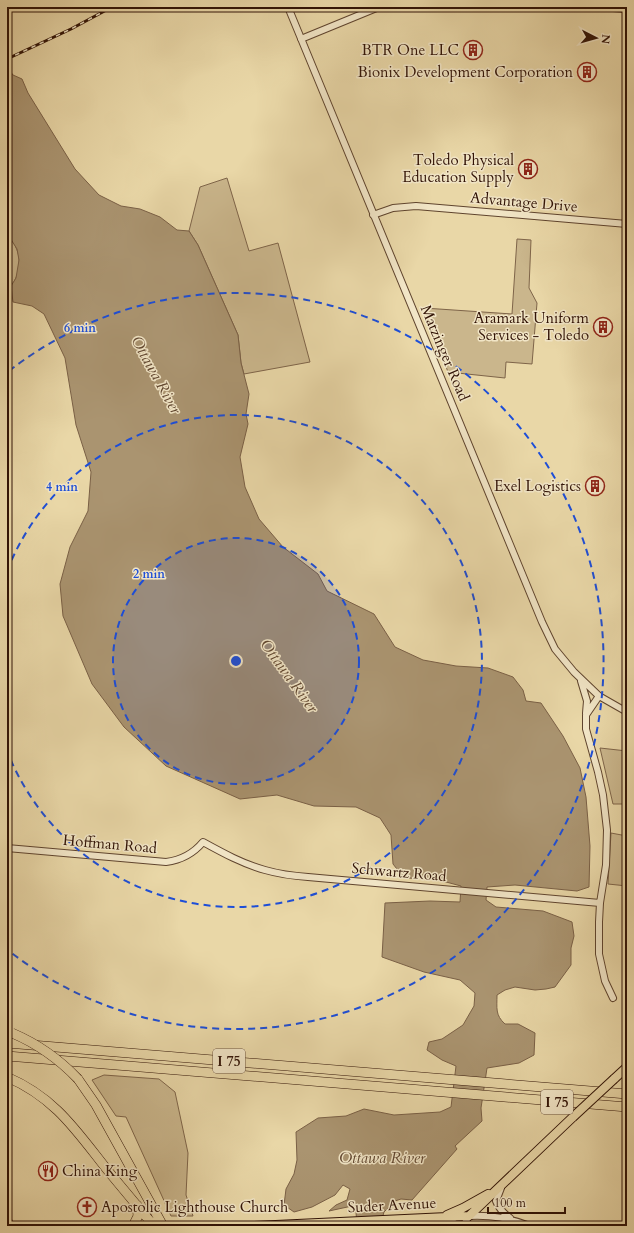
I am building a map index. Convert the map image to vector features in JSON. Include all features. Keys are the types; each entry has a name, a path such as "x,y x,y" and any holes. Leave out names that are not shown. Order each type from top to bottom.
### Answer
{"highway":[{"path":"10,1032 30,1041 48,1052 61,1062 78,1079 96,1105 163,1226"},
{"name":"I 75","path":"7,1043 627,1094"},
{"name":"I 75","path":"7,1056 627,1107"},
{"path":"7,1077 34,1091 60,1112 154,1226"},
{"path":"133,1226 138,1216 137,1205"}],"main road":[{"path":"469,1216 627,1067"},
{"path":"442,1217 463,1208 496,1190"},
{"name":"Suder Avenue","path":"254,1226 469,1216"}],"street":[{"name":"Matzinger Road","path":"288,7 542,622 555,649 581,680 599,696 627,712"},
{"path":"301,39 379,7"},
{"path":"599,7 627,9"},
{"name":"Advantage Drive","path":"373,215 392,208 416,206 627,224"},
{"path":"581,680 587,701 586,729 603,795 607,830 606,865 600,903 599,954 606,981 613,998"},
{"path":"586,715 599,696"},
{"name":"Schwartz Road","path":"203,842 250,865 282,874 308,878 600,903"},
{"name":"Hoffman Road","path":"7,848 166,862 185,858 203,842"},
{"path":"504,1183 497,1195 496,1201 502,1212 513,1220"},
{"path":"463,1226 469,1216"},
{"name":"Suder Avenue","path":"469,1216 503,1217 530,1226"},
{"path":"442,1217 458,1226"},
{"path":"7,1218 11,1226"}],"shaded area":[{"path":"227,178 249,251 278,243 310,362 244,374 241,363 238,335 198,245 189,231 200,187"},
{"path":"7,233 16,248 19,266 14,282 7,289"},
{"path":"517,239 531,240 529,288 537,303 532,364 506,362 505,378 448,372 424,308 512,314"},
{"path":"600,748 627,751 627,804 613,804"},
{"path":"611,833 627,836 627,886 608,884"},
{"path":"104,1075 159,1079 175,1092 188,1153 186,1195 193,1216 171,1216 126,1117 116,1116 92,1080"}],"water":[{"name":"Ottawa River","path":"7,67 13,75 22,79 28,93 75,169 99,195 121,206 140,209 160,217 177,230 189,231 198,245 238,335 241,363 249,394 246,414 248,424 240,457 245,487 259,519 283,547 318,574 327,591 374,614 395,647 423,660 456,666 488,668 513,677 523,690 526,701 541,703 563,736 580,768 586,797 590,846 589,887 577,891 515,885 487,887 486,900 496,907 543,911 572,922 574,936 571,948 571,965 555,987 535,990 515,987 505,990 497,995 498,1014 505,1024 518,1024 535,1033 534,1055 519,1063 487,1068 481,1108 482,1121 455,1146 457,1149 412,1200 401,1199 395,1201 384,1212 380,1226 357,1226 356,1212 352,1206 329,1211 336,1205 347,1200 350,1189 343,1185 335,1195 312,1207 294,1212 284,1205 286,1189 294,1174 297,1160 296,1132 318,1118 346,1116 364,1109 394,1115 440,1112 451,1107 456,1066 442,1060 427,1050 429,1042 442,1039 463,1025 474,1006 475,993 460,980 424,972 382,957 385,903 430,901 460,902 461,886 435,879 404,878 393,864 391,835 380,818 356,807 314,806 277,795 240,799 166,766 124,727 92,684 63,616 60,584 70,547 88,511 91,472 76,425 65,358 44,314 32,306 13,302 11,286 16,278 19,260 17,249 7,233"}],"railway":[{"path":"7,59 71,29 112,7"}],"place":[{"name":"BTR One LLC","path":"473,50"},
{"name":"Bionix Development Corporation","path":"587,72"},
{"name":"Toledo Physical Education Supply","path":"528,169"},
{"name":"Aramark Uniform Services - Toledo","path":"603,327"},
{"name":"Exel Logistics","path":"595,486"},
{"name":"China King","path":"48,1171"},
{"name":"Apostolic Lighthouse Church","path":"87,1207"}]}
